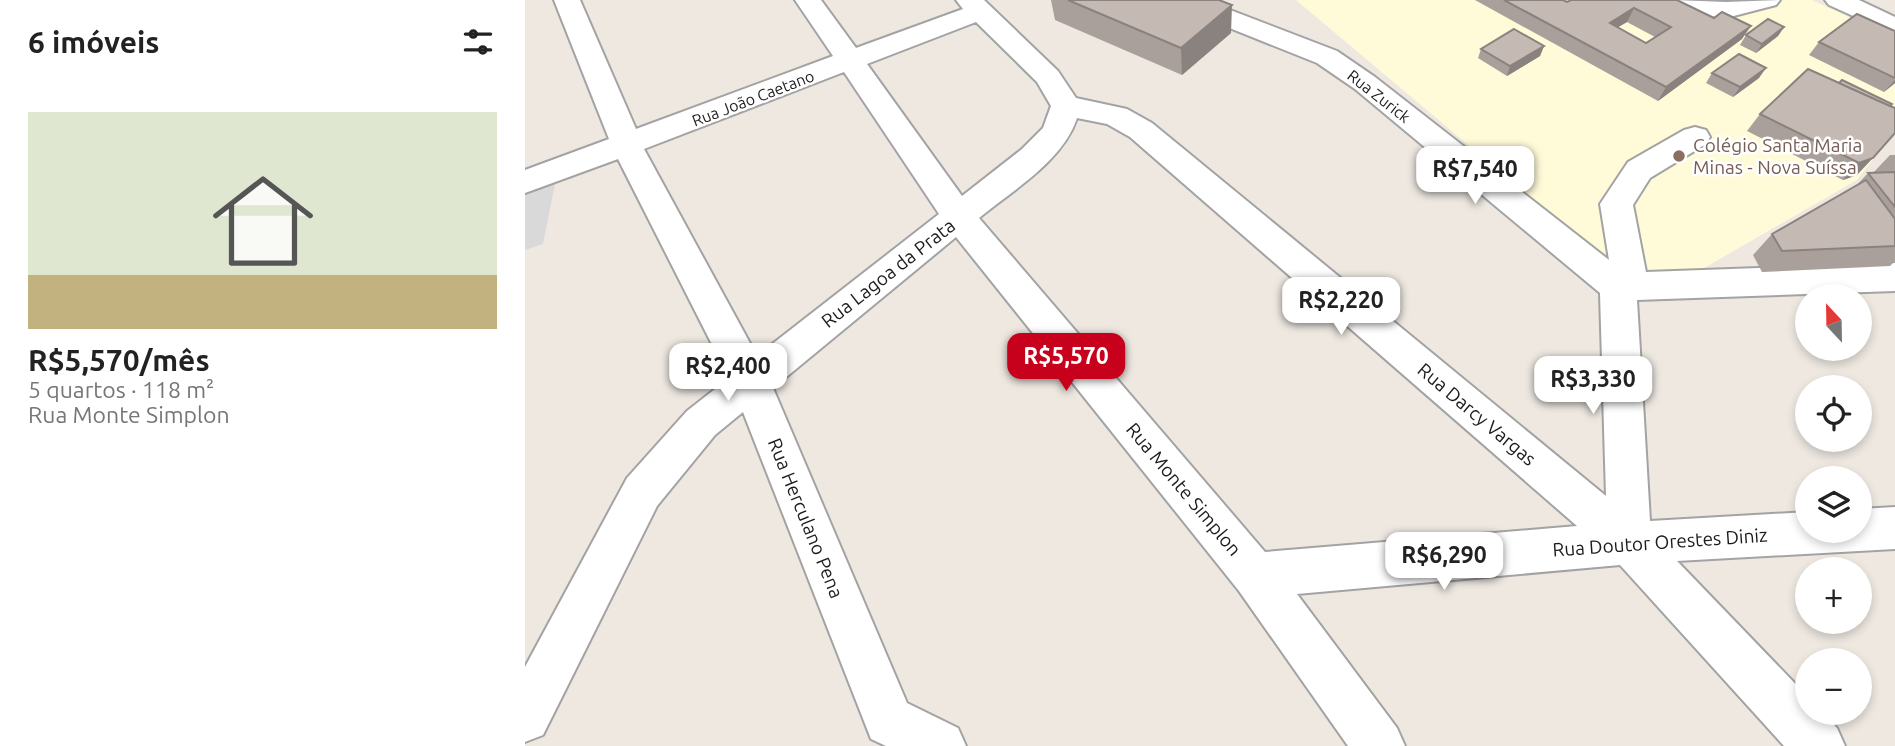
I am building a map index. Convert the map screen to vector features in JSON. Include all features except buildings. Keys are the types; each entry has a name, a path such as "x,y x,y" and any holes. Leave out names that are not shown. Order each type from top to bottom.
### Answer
{"street":[{"name":"Rua Herculano Pena","path":"568,0 627,145 751,382 894,734 940,746"},
{"name":"Rua Monte Simplon","path":"808,0 959,217 1255,575 1379,746"},
{"name":"Rua Zurick","path":"1181,0 1327,57 1365,83 1624,287"},
{"path":"1681,6 1726,10 1767,0"},
{"path":"1838,0 1895,27"},
{"name":"Rua João Caetano","path":"525,182 852,61 975,6"},
{"path":"975,6 1048,77 1066,106"},
{"name":"Rua Lagoa da Prata","path":"525,717 642,492 701,424 1033,157 1057,132 1066,106"},
{"name":"Rua Darcy Vargas","path":"1066,106 1116,117 1141,130 1629,543 1819,746"},
{"path":"1629,543 1624,287 1616,204 1639,170 1695,137"},
{"path":"1624,287 1895,277"},
{"name":"Rua Doutor Orestes Diniz","path":"1872,529 1895,528"},
{"name":"Rua Doutor Orestes Diniz","path":"1255,575 1629,543 1795,534"}],"shaded area":[{"name":"Colégio Santa Maria Minas - Nova Suíssa","path":"1296,0 1812,0 1895,38 1895,131 1857,180 1697,272 1623,275"},
{"path":"559,164 543,244 525,250 525,176"}],"place":[{"name":"Colégio Santa Maria Minas - Nova Suíssa","path":"1679,156"}]}
